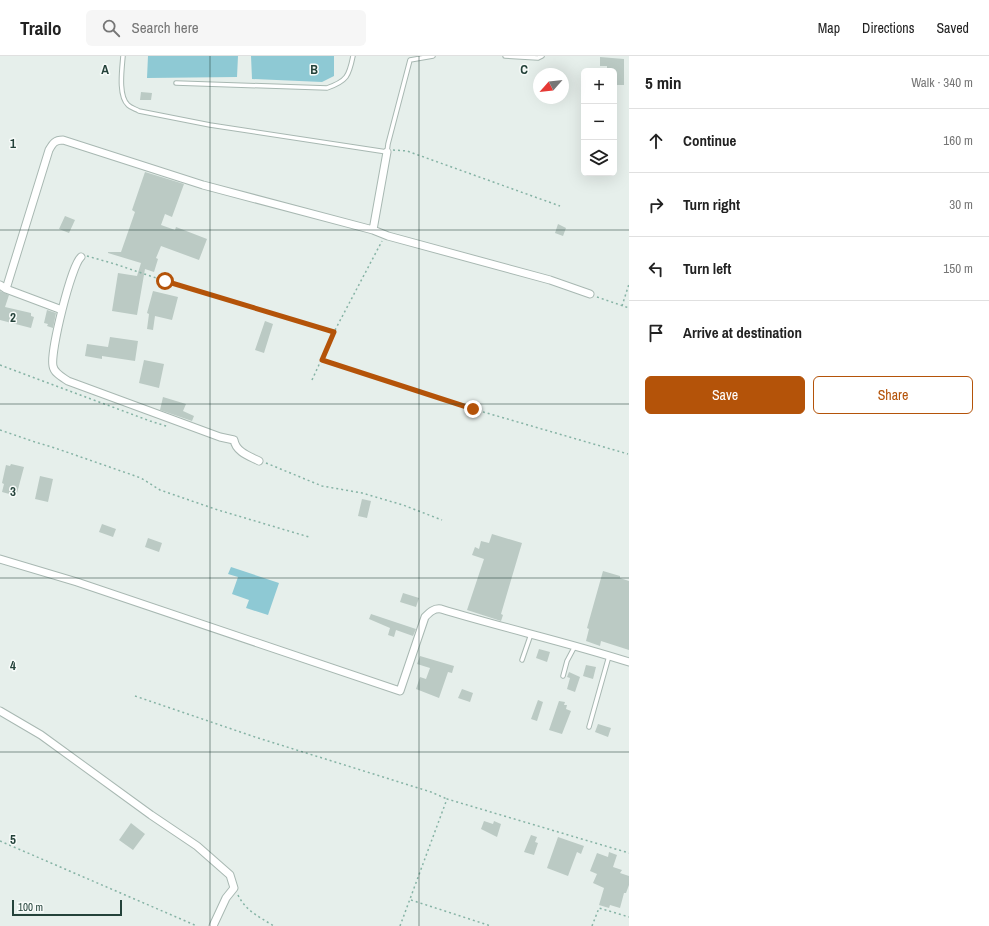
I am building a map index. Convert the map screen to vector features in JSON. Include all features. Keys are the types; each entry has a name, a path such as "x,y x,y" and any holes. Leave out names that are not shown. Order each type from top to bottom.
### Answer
{"street":[{"path":"62,310 3,287 49,150 53,143 59,140 203,185 373,230 550,280 590,294"},
{"path":"373,230 387,152"},
{"path":"81,257 75,266 62,310 53,357 53,365 55,370 68,381 213,434 234,440 235,446 240,451 259,461"},
{"path":"0,559 77,582 400,691 425,617 428,613 437,608 442,608 477,620 610,655 629,662"},
{"path":"0,711 41,734 151,815 197,846 230,874 234,888 226,898 213,926"}],"lane":[{"path":"123,56 123,95 129,106 139,111 218,127 387,152 410,60 433,56"},
{"path":"176,83 327,88 341,83 350,70 353,56"},
{"path":"505,56 538,58 542,56"},
{"path":"522,660 531,633"},
{"path":"563,676 567,661 575,646"},
{"path":"589,727 610,655"}],"path":[{"path":"387,152 395,150 407,151 560,206"},
{"path":"312,380 334,332 384,234"},
{"path":"81,257 91,257 103,260 165,281 334,332"},
{"path":"622,306 629,284"},
{"path":"590,294 629,308"},
{"path":"322,360 473,409 628,454"},
{"path":"0,366 172,428"},
{"path":"0,430 141,478 160,490 309,537"},
{"path":"259,461 322,486 362,493 403,505 442,520"},
{"path":"135,696 255,737 431,792 447,799 629,853"},
{"path":"400,926 447,799"},
{"path":"0,841 197,926"},
{"path":"234,888 245,907 274,926"},
{"path":"410,900 491,926"},
{"path":"592,926 599,908 629,917"}],"water":[{"path":"148,56 238,56 237,77 147,78"},
{"path":"251,56 334,56 334,76 322,82 252,79"},
{"path":"231,567 279,583 268,615 246,608 249,600 232,594 238,577 228,574"}],"building":[{"path":"600,57 624,59 624,85 617,85 617,68 600,66"},
{"path":"141,92 152,93 151,100 140,100"},
{"path":"145,172 184,184 172,217 165,214 161,225 175,230 176,227 207,239 199,260 161,246 156,258 158,259 154,272 145,269 137,315 112,311 118,273 137,276 141,263 108,252 121,252 135,212 132,210"},
{"path":"65,216 75,220 69,233 59,229"},
{"path":"558,224 566,228 563,236 555,233"},
{"path":"0,291 9,295 5,307 31,313 31,316 34,317 31,328 0,320"},
{"path":"153,291 178,297 172,320 155,316 153,330 147,329 149,314 147,313"},
{"path":"47,310 56,313 53,328 44,323"},
{"path":"265,321 273,324 264,353 255,350"},
{"path":"110,337 138,341 135,361 102,356 102,359 85,356 87,344 108,347"},
{"path":"144,360 164,364 159,388 139,383"},
{"path":"163,397 186,404 183,411 194,416 192,421 160,410"},
{"path":"11,464 24,467 17,493 14,492 13,495 2,492 4,484 2,483 6,465 10,466"},
{"path":"40,476 53,479 48,502 35,499"},
{"path":"362,499 371,501 367,518 358,516"},
{"path":"102,524 116,529 113,537 99,532"},
{"path":"492,534 522,543 501,614 503,615 501,621 467,610 484,559 472,555 475,547 479,549 481,541 489,543"},
{"path":"148,538 162,543 159,552 145,547"},
{"path":"603,571 620,576 620,578 629,581 629,650 601,641 600,646 586,641 589,629 587,628"},
{"path":"403,593 419,598 416,607 400,602"},
{"path":"371,614 416,629 413,636 396,630 394,637 388,635 390,628 369,619"},
{"path":"539,649 550,652 547,662 536,658"},
{"path":"420,656 454,666 452,673 448,672 439,698 416,689 420,677 426,679 430,668 417,664"},
{"path":"586,665 596,667 593,679 583,676"},
{"path":"569,672 580,677 575,692 567,689 570,678 567,677"},
{"path":"462,689 473,693 470,702 458,698"},
{"path":"538,700 543,702 537,721 531,719"},
{"path":"559,701 565,702 564,705 567,705 566,709 571,711 562,734 549,730"},
{"path":"598,724 611,728 608,737 595,732"},
{"path":"484,821 493,824 494,821 501,824 497,837 481,829"},
{"path":"131,823 145,834 133,850 119,840"},
{"path":"531,835 537,837 535,842 538,843 534,855 524,852"},
{"path":"558,837 584,846 581,854 577,852 568,876 547,868"},
{"path":"609,852 617,855 613,867 622,870 620,873 629,876 629,885 626,893 624,893 620,908 610,905 609,908 599,905 604,888 593,883 597,874 590,871 597,853 608,857"}],"route":[{"path":"165,281 334,332 322,360 473,409"}]}
